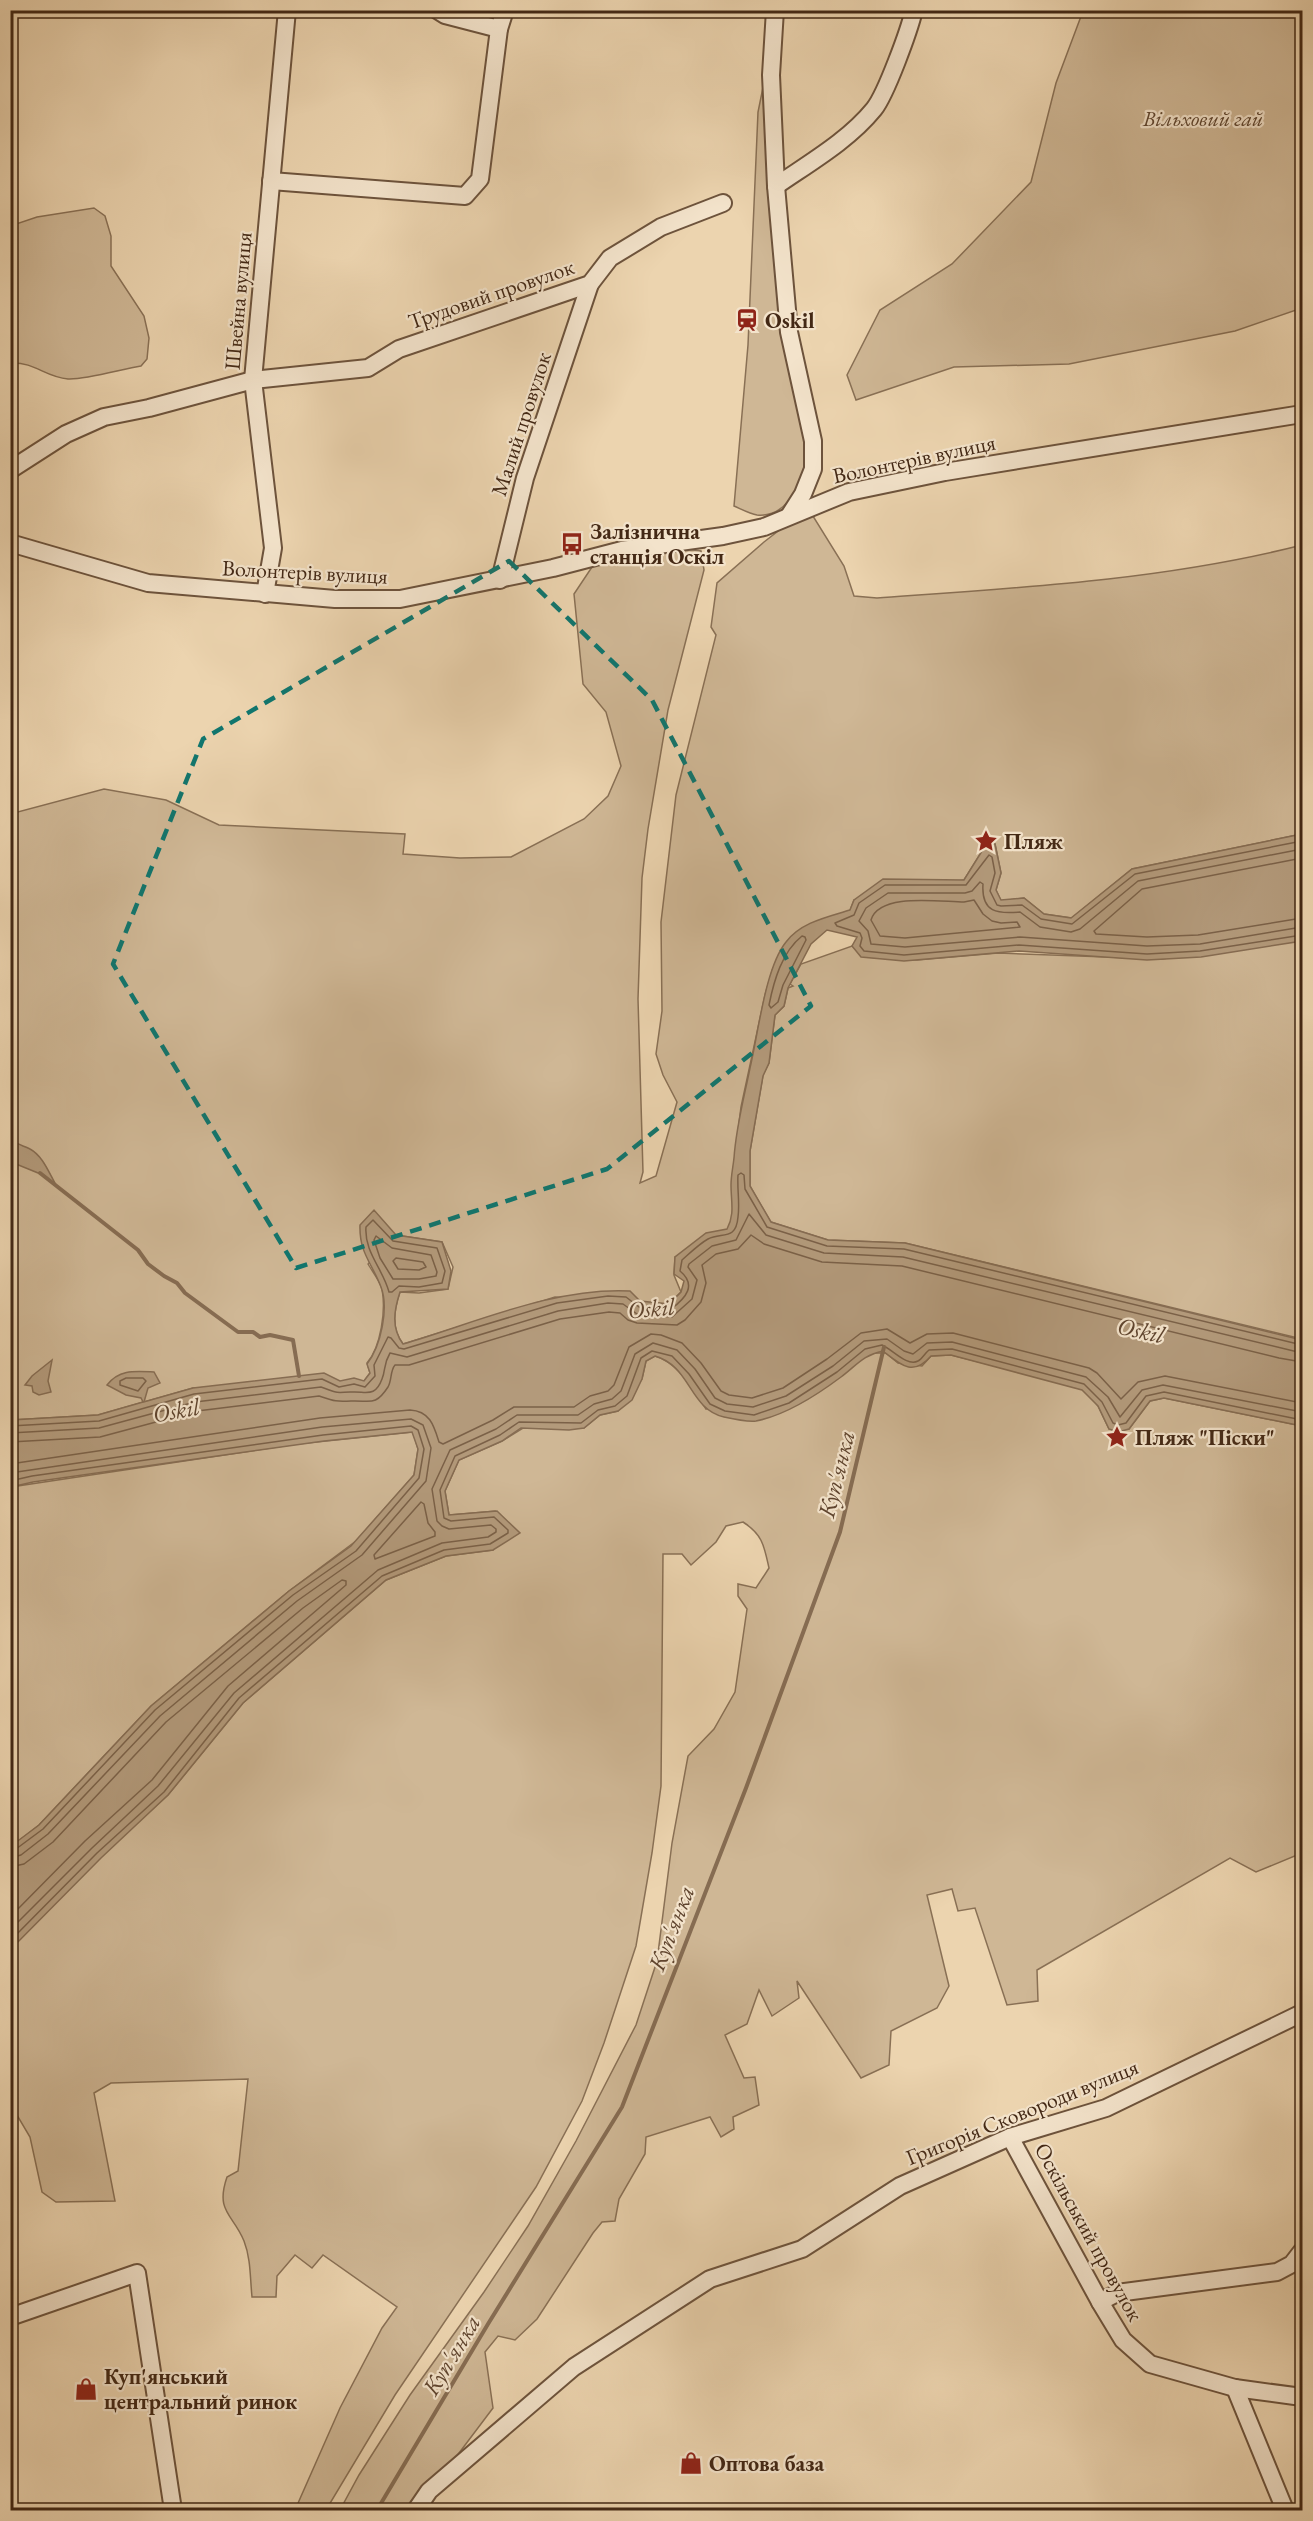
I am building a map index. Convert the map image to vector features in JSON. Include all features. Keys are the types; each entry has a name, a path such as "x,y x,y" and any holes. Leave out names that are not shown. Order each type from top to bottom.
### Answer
{"street":[{"name":"Швейна вулиця","path":"266,594 273,548 253,380 287,10"},
{"path":"437,10 445,15 499,28"},
{"path":"272,182 465,196 480,179 499,28 505,10"},
{"path":"775,10 771,75 776,186 789,332 813,441 813,469 803,494 789,516"},
{"path":"776,186 842,141 875,108 910,25 914,10"},
{"name":"Трудовий провулок","path":"10,470 66,434 104,417 149,408 253,380 368,368 399,349 590,284 610,258 630,245 661,227 723,203"},
{"name":"Малий провулок","path":"500,580 525,477 590,284"},
{"name":"Волонтерів вулиця","path":"10,543 148,583 335,599 400,599 500,580 622,550 733,534 764,527 849,492 945,472 1302,414"},
{"name":"Григорія Сковороди вулиця","path":"416,2511 429,2491 574,2367 710,2279 802,2249 900,2186 1010,2137 1106,2108 1302,2013"},
{"name":"Оскільський провулок","path":"1010,2137 1123,2340 1150,2364 1235,2388 1302,2397"},
{"path":"1100,2302 1117,2293 1239,2279 1277,2272 1292,2264 1302,2251"},
{"path":"10,2317 137,2273 173,2511"},
{"path":"1235,2388 1285,2511"}],"highlighted area":[{"path":"509,561 652,700 811,1006 607,1169 296,1268 113,964 203,739"}],"green space":[{"name":"Вільховий гай","path":"1083,11 1130,11 1134,14 1135,11 1302,11 1302,308 1235,331 1069,364 954,367 856,400 847,375 880,310 952,264 1031,182 1056,83"},
{"path":"773,38 768,176 809,459 797,488 785,505 777,511 757,515 734,506 748,345 758,112"},
{"path":"94,208 105,216 111,236 111,266 144,316 149,338 147,359 141,366 76,379 60,378 27,365 11,363 10,231 13,225 37,217"},
{"path":"808,508 844,566 854,596 877,598 1144,575 1198,567 1302,545 1302,834 1132,869 1072,918 1044,914 1024,898 1001,901 996,890 1001,873 995,844 987,843 964,880 854,900 849,913 773,968 741,1107 732,1179 733,1209 770,1221 750,1186 750,1151 763,1075 769,1063 775,1015 784,1006 788,988 793,986 790,984 801,964 852,946 865,957 917,960 998,953 1162,959 1302,937 1302,1339 905,1243 828,1240 771,1222 675,1257 674,1275 681,1292 669,1304 555,1297 403,1344 395,1325 396,1305 400,1292 419,1293 448,1289 453,1267 442,1242 396,1235 368,1264 381,1286 383,1307 379,1338 367,1363 370,1373 364,1381 193,1388 98,1415 11,1420 10,814 104,789 166,800 219,825 405,834 403,854 460,858 511,857 584,819 608,796 621,766 606,712 583,684 574,594 600,555 686,549 701,551 704,570 668,710 642,878 638,999 643,1172 640,1183 656,1176 677,1102 663,1075 656,1054 662,1011 661,922 676,795 716,635 711,627 717,583"},
{"path":"866,1353 886,1353 898,1363 922,1366 931,1356 951,1355 1084,1388 1098,1406 1109,1429 1129,1429 1150,1401 1164,1398 1302,1426 1302,1853 1256,1872 1230,1858 1037,1970 1038,2001 1007,2005 975,1908 958,1911 952,1889 927,1895 949,1986 937,2008 891,2031 889,2065 861,2078 797,1981 799,1998 772,2016 759,1990 747,2024 725,2035 744,2078 755,2077 759,2105 733,2117 734,2129 721,2137 710,2117 646,2137 645,2154 619,2199 615,2221 602,2222 593,2233 537,2319 515,2340 498,2336 485,2352 493,2408 416,2510 340,2510 359,2475 410,2395 528,2226 576,2141 636,2025 657,1961 672,1843 688,1756 714,1729 735,1692 747,1609 738,1596 738,1584 756,1588 769,1568 759,1536 743,1522 726,1526 716,1542 691,1565 682,1554 663,1554 661,1786 652,1853 636,1946 582,2101 536,2187 395,2395 326,2510 295,2510 340,2408 382,2328 397,2307 323,2255 312,2268 295,2255 277,2276 276,2297 252,2297 249,2262 244,2241 224,2206 223,2198 227,2177 238,2171 248,2079 111,2083 94,2093 115,2201 56,2202 42,2192 30,2137 11,2105 11,1947 58,1895 168,1795 243,1703 386,1580 446,1556 493,1550 495,1511 449,1515 445,1491 459,1460 502,1441 523,1428 584,1428 600,1415 618,1411 642,1379 646,1361 655,1356 664,1359 678,1371 706,1409"},
{"path":"413,1432 418,1449 414,1475 356,1541 289,1591 151,1706 39,1825 11,1847 11,1487 297,1444"}],"water":[{"path":"1302,834 1302,941 1201,957 1147,960 1019,951 904,961 861,957 852,946 857,937 827,930 811,944 788,988 784,1006 775,1015 769,1063 763,1076 750,1151 750,1186 771,1222 828,1240 905,1243 1302,1340 1302,1426 1164,1398 1150,1401 1129,1429 1118,1432 1109,1429 1098,1406 1082,1390 951,1355 931,1356 918,1366 907,1367 883,1351 865,1358 801,1404 768,1418 744,1421 712,1412 696,1397 676,1369 667,1361 655,1356 646,1361 642,1379 632,1400 618,1411 600,1415 584,1428 569,1430 521,1428 502,1441 459,1460 445,1491 449,1515 497,1511 520,1533 493,1550 446,1556 386,1580 243,1703 168,1795 101,1858 11,1949 11,1846 39,1825 151,1706 289,1591 351,1546 414,1475 418,1449 412,1432 324,1441 11,1487 11,1420 98,1415 143,1402 141,1398 126,1395 107,1385 117,1376 128,1372 154,1372 160,1383 148,1388 144,1402 193,1388 324,1373 340,1381 354,1378 364,1381 370,1373 367,1364 380,1337 384,1316 381,1287 364,1251 360,1235 360,1225 374,1210 396,1235 442,1242 451,1271 448,1289 400,1292 396,1305 395,1325 403,1344 515,1308 573,1295 601,1291 630,1291 640,1301 669,1304 681,1292 684,1281 674,1274 675,1257 706,1233 727,1229 731,1218 731,1178 736,1135 763,1002 779,954 792,935 815,921 850,910 854,900 883,879 964,880 987,843 995,844 1001,873 996,890 1001,900 1024,898 1044,914 1071,918 1132,869"},
{"path":"13,1140 39,1156 56,1185 43,1175 11,1162 11,1141"},
{"path":"52,1360 48,1381 51,1392 39,1395 33,1392 32,1386 25,1385 32,1376"}],"waterway":[{"path":"40,1173 138,1250 148,1264 177,1283 185,1293 238,1332 253,1332 260,1337 270,1335 293,1340 299,1376"},
{"name":"Куп'янка","path":"377,2510 622,2107 746,1788 840,1532 884,1347"}],"place":[{"name":"Oskil","path":"747,320"},
{"name":"Залізнична станція Оскіл","path":"572,544"},
{"name":"Пляж","path":"986,841"},
{"name":"Пляж \"Піски\"","path":"1117,1437"},
{"name":"Куп'янський центральний ринок","path":"86,2389"},
{"name":"Оптова база","path":"691,2463"}]}
